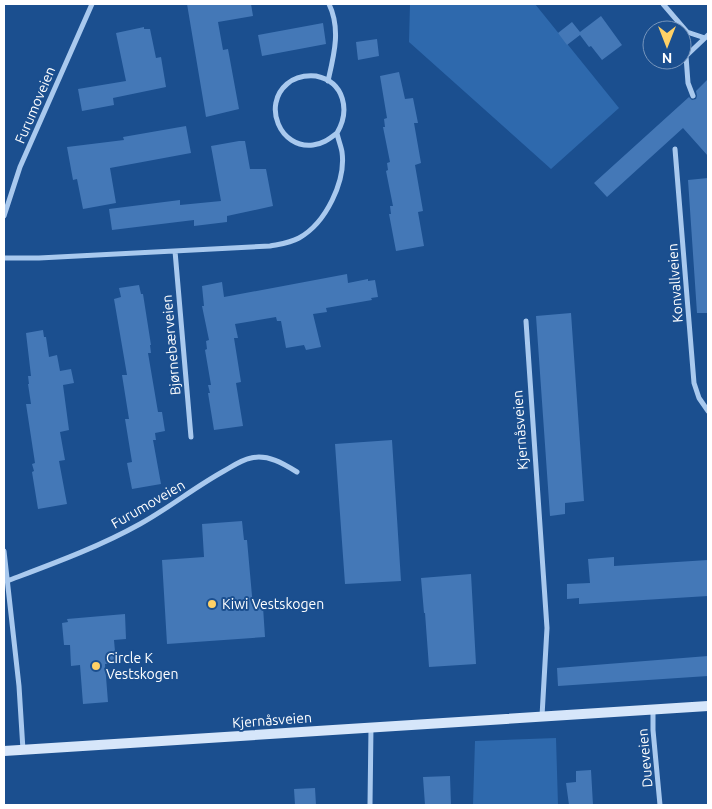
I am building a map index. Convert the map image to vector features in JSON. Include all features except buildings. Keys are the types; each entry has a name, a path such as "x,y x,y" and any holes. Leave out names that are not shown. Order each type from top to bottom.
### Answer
{"main road":[{"name":"Kjernåsveien","path":"4,752 708,706"}],"street":[{"name":"Furumoveien","path":"4,216 20,167 92,4"},
{"path":"328,81 336,34 333,12 329,4"},
{"path":"663,4 687,32 706,36"},
{"path":"693,96 688,83 686,56 706,36"},
{"path":"310,76 328,81 336,87 344,105 343,120 336,133 326,142 312,146 299,144 286,137 278,126 275,112 277,99 284,87 300,77 310,76"},
{"path":"4,258 39,258 285,244 308,232 335,196 342,170 342,151 336,133"},
{"name":"Konvallveien","path":"675,150 694,383 708,411"},
{"name":"Bjørnebærveien","path":"175,251 191,436"},
{"name":"Kjernåsveien","path":"526,321 548,628 542,716"},
{"name":"Furumoveien","path":"7,581 80,552 139,525 242,461 262,456 297,472"},
{"path":"4,551 19,686 23,750"},
{"name":"Dueveien","path":"653,709 653,730 660,805"},
{"path":"370,805 371,727"}],"shaded area":[{"path":"410,4 535,4 619,108 551,169 409,42"},
{"path":"556,738 558,805 473,805 475,741"}],"place":[{"name":"Kiwi Vestskogen","path":"212,604"},
{"name":"Circle K Vestskogen","path":"96,666"}]}
